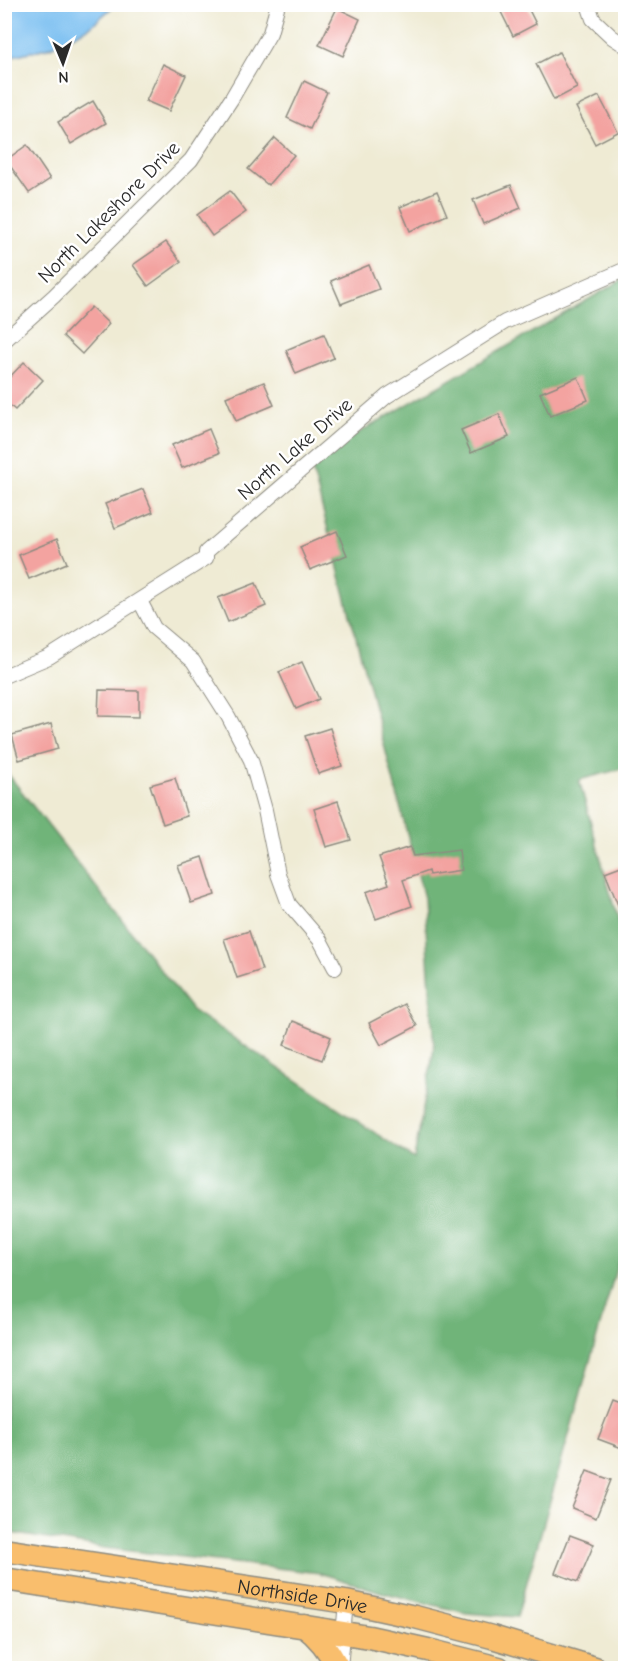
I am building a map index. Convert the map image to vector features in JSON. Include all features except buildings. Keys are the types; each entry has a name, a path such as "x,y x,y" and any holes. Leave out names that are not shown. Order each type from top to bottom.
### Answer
{"highway":[{"name":"Northside Drive","path":"4,1550 346,1602 492,1636 595,1668"},
{"name":"Northside Drive","path":"4,1580 304,1626 428,1650 499,1668"},
{"path":"304,1626 319,1639 339,1668"}],"street":[{"name":"North Lakeshore Drive","path":"4,341 54,296 191,160 232,98 270,33 278,4"},
{"path":"588,4 593,19 612,37 626,46"},
{"name":"North Lake Drive","path":"4,676 48,657 206,558 206,552 387,396 506,322 626,269"},
{"path":"140,601 154,628 194,661 228,716 251,760 266,810 278,874 289,904 320,940 335,968"},
{"path":"339,1668 346,1602"}],"green space":[{"path":"625,278 625,768 579,780 625,946 625,1238 517,1617 466,1613 381,1592 320,1573 104,1548 5,1532 4,769 192,1010 414,1159 434,1048 424,898 310,461"}],"water":[{"path":"4,5 115,5 90,27 51,47 13,56 5,50"}]}
